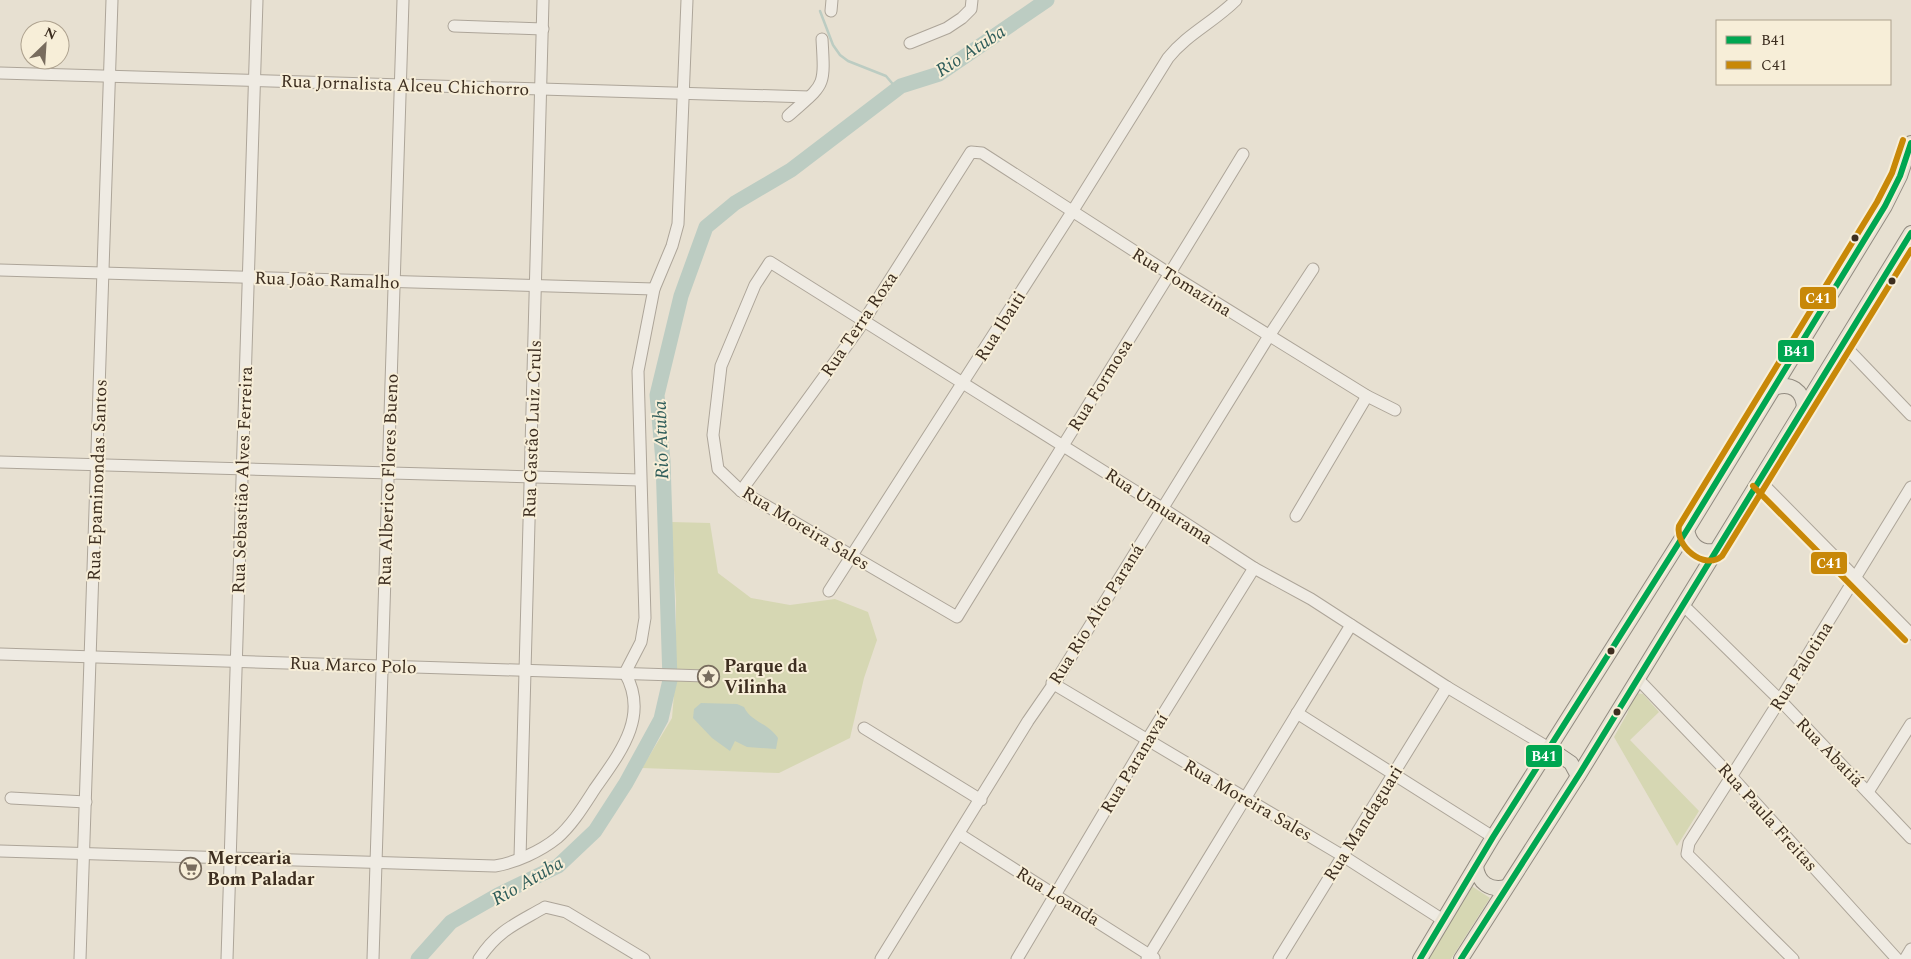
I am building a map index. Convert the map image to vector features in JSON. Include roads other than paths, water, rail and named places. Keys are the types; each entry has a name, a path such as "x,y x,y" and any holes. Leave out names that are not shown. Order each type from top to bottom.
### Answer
{"main road":[{"path":"1420,959 1549,748 1687,530 1885,206 1900,176 1911,143"},
{"path":"1461,959 1578,776 1911,233"},
{"path":"1774,388 1781,385 1795,388 1801,394 1804,408"},
{"path":"1687,530 1690,541 1698,548 1704,551 1715,551"},
{"path":"1549,748 1572,763 1578,776"},
{"path":"1476,866 1477,873 1485,885 1494,888 1506,887"}],"street":[{"name":"Rua Epaminondas Santos","path":"80,959 112,0"},
{"name":"Rua Sebastião Alves Ferreira","path":"227,959 257,0"},
{"name":"Rua Alberico Flores Bueno","path":"373,959 403,0"},
{"name":"Rua Gastão Luiz Cruls","path":"520,858 543,0"},
{"path":"0,851 495,866 520,858 550,843 564,831 620,750 628,736 635,707 633,687 625,673 641,642 644,630 638,371 654,289 672,246 678,224 687,0"},
{"name":"Rua Ibaiti","path":"829,592 963,384 1168,58 1181,42 1209,24 1236,0"},
{"path":"910,43 952,25 971,5"},
{"path":"454,26 542,29"},
{"path":"788,116 819,88 823,80 822,38"},
{"name":"Rua Jornalista Alceu Chichorro","path":"0,73 809,97"},
{"name":"Rua Tomazina","path":"971,152 982,153 1269,336 1368,396 1396,410"},
{"name":"Rua Terra Roxa","path":"740,491 864,321 971,152"},
{"name":"Rua Formosa","path":"957,617 1243,154"},
{"name":"Rua Umuarama","path":"770,262 1063,445 1254,568 1311,599 1447,687 1549,748"},
{"name":"Rua Moreira Sales","path":"770,262 755,286 738,323 722,366 713,435 718,469 740,491 957,617"},
{"name":"Rua João Ramalho","path":"0,270 654,289"},
{"name":"Rua Rio Alto Paraná","path":"881,959 1269,336 1313,270"},
{"path":"1843,344 1911,414"},
{"path":"1296,516 1368,396"},
{"path":"0,462 640,480"},
{"path":"1759,480 1911,634"},
{"name":"Rua Palotina","path":"1793,959 1703,872 1687,854 1689,843 1857,578 1911,487"},
{"name":"Rua Paranavaí","path":"1017,959 1147,740 1254,568"},
{"name":"Rua Abatiá","path":"1682,605 1780,700 1911,838"},
{"path":"1151,958 1351,625"},
{"name":"Rua Marco Polo","path":"0,654 706,676"},
{"name":"Rua Paula Freitas","path":"1637,678 1732,777 1897,959"},
{"name":"Rua Moreira Sales","path":"1052,684 1343,856 1443,920"},
{"name":"Rua Mandaguari","path":"1279,959 1447,687"},
{"path":"1297,713 1494,837"},
{"path":"1868,792 1911,724"},
{"path":"864,728 980,800"},
{"path":"11,798 86,802"},
{"name":"Rua Loanda","path":"959,834 1056,894 1151,958"},
{"path":"479,959 490,941 545,907 566,912 644,959"},
{"path":"1905,959 1911,949"}],"waterway":[{"name":"Rio Atuba","path":"418,959 451,922 498,895 558,866 595,831 626,783 661,719 670,680 663,461 657,395 681,296 706,227 735,203 791,170 901,86 939,74 1047,0"},
{"path":"820,11 833,45 840,55 848,61 886,76 897,89"}],"place":[{"name":"Parque da Vilinha","path":"708,676"},
{"name":"Mercearia Bom Paladar","path":"191,868"}]}
